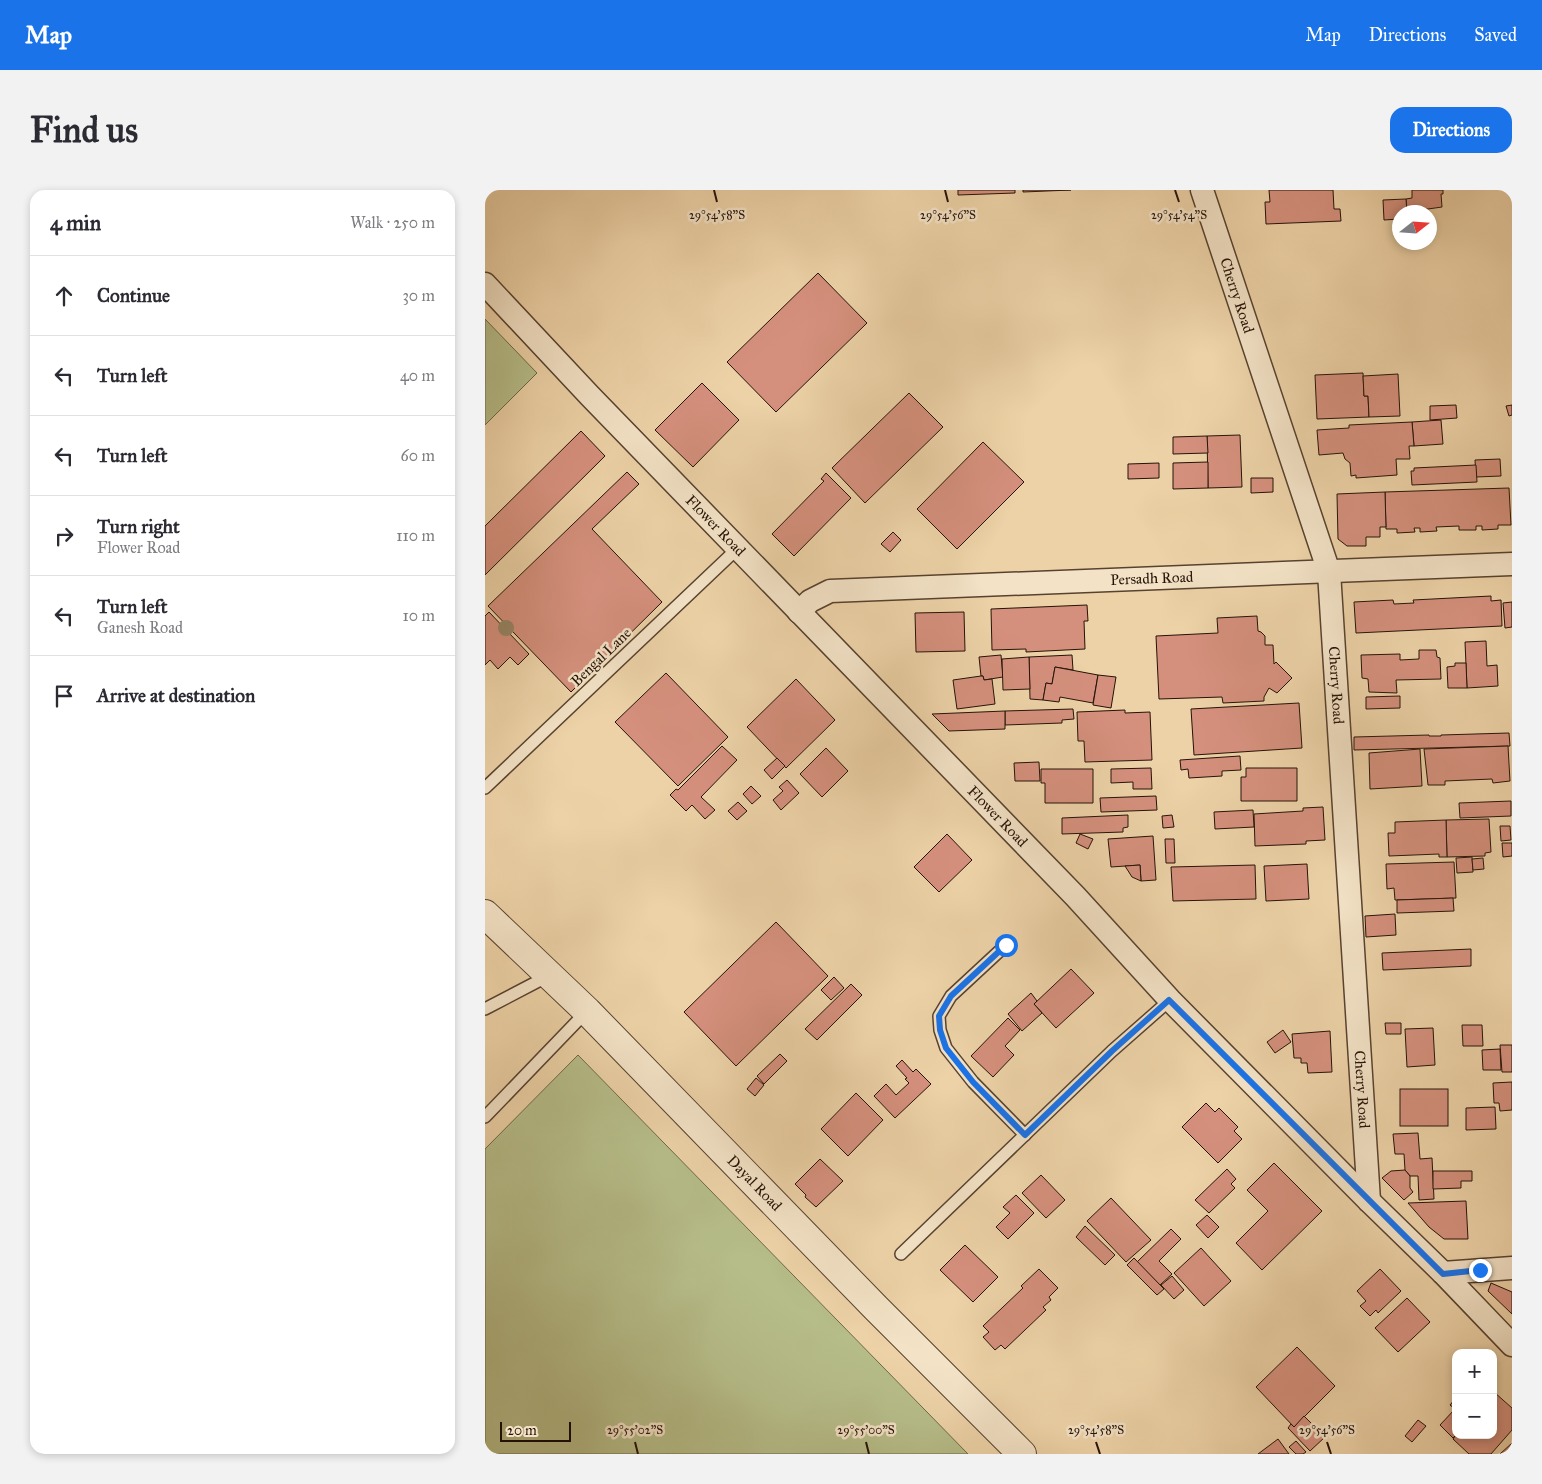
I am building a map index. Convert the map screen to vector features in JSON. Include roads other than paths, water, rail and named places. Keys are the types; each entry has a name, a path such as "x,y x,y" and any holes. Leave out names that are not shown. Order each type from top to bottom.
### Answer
{"street":[{"name":"Cherry Road","path":"1202,190 1329,572 1369,1201"},
{"name":"Flower Road","path":"485,284 590,396 1075,896 1169,1000 1512,1345"},
{"name":"Persadh Road","path":"799,612 809,601 830,592 1512,564"},
{"name":"Dayal Road","path":"485,914 587,1011 1021,1454"},
{"path":"1443,1274 1512,1268"}],"lane":[{"name":"Bengal Lane","path":"485,788 738,548"},
{"path":"1006,945 951,996 939,1016 940,1030 946,1048 973,1082 1025,1135"},
{"path":"485,1009 550,974"},
{"path":"901,1254 1112,1051 1169,1000"},
{"path":"485,1117 587,1011"}]}
